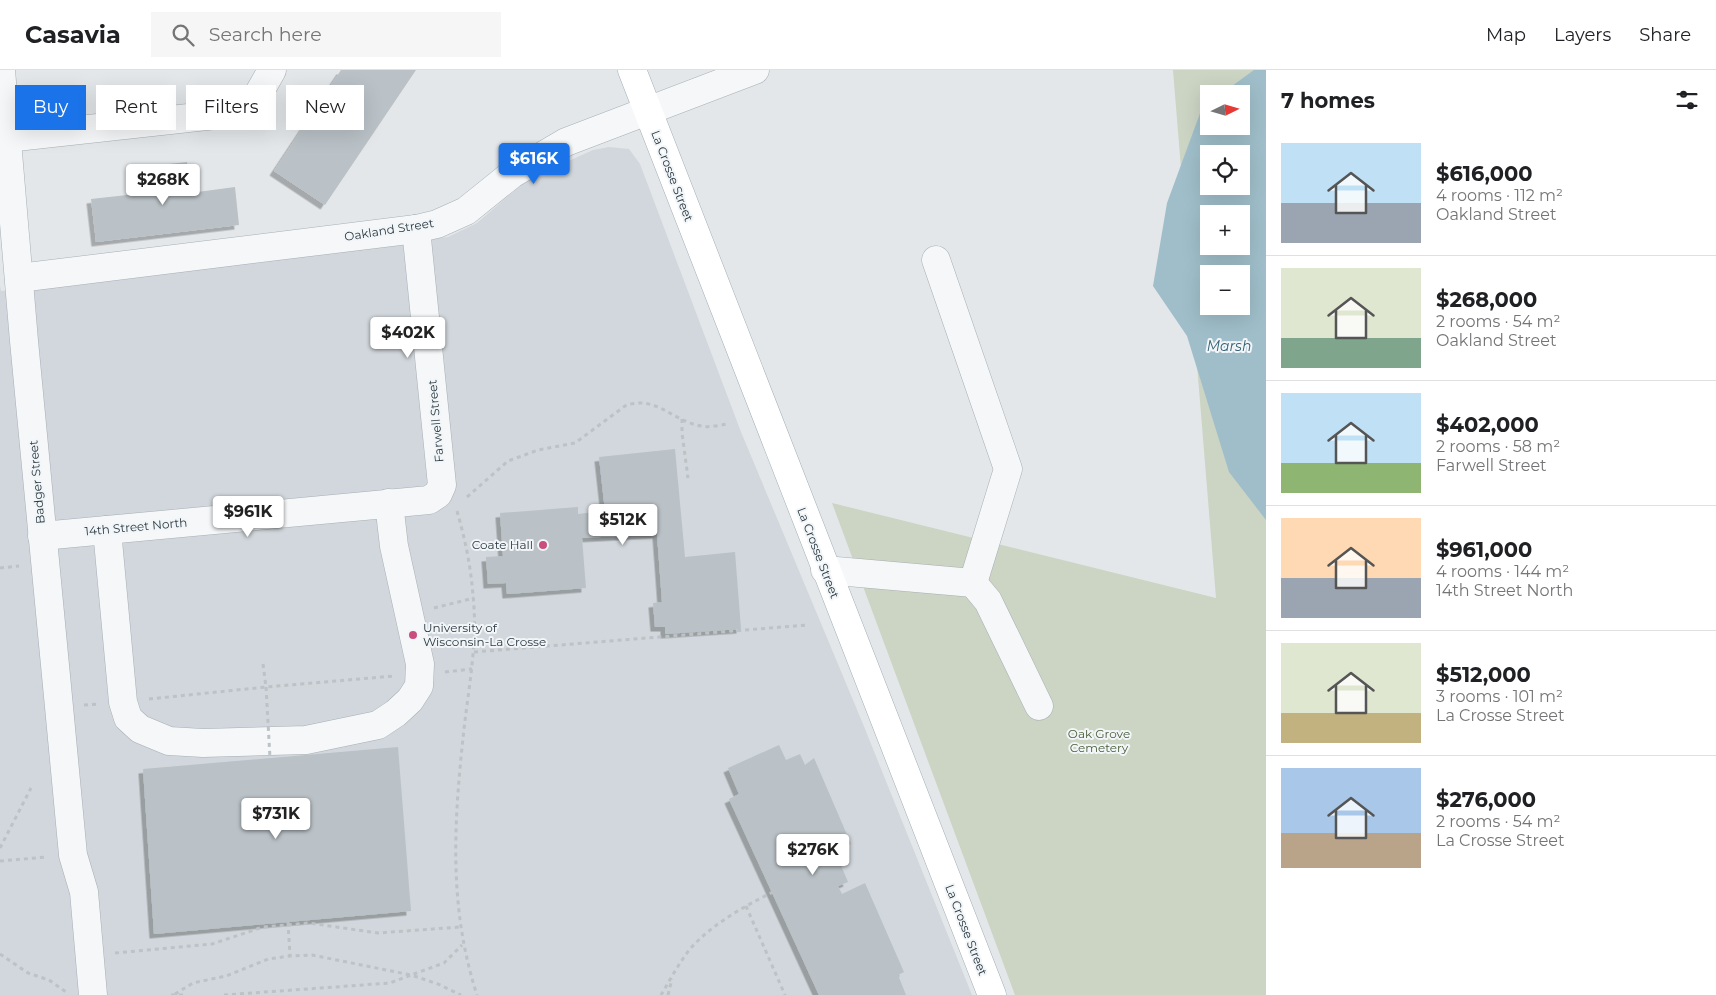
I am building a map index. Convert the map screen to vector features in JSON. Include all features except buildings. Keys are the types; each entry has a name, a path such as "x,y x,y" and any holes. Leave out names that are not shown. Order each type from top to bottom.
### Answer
{"main road":[{"name":"La Crosse Street","path":"632,70 646,111 824,570 992,995"}],"street":[{"name":"Badger Street","path":"1,70 18,278 73,854 84,892 93,995"},
{"path":"7,138 243,112 251,107 272,70"},
{"name":"Oakland Street","path":"18,278 416,229 437,224 466,211 512,174 550,150 755,70"},
{"name":"Farwell Street","path":"416,229 442,485 452,501"},
{"path":"936,260 1008,470 973,583"},
{"name":"14th Street North","path":"42,536 389,503 429,500 452,501"},
{"path":"106,530 123,702 128,718 140,729 169,741 227,743 306,740 378,725 410,700 419,686 420,664 394,546 389,503"},
{"path":"824,570 973,583 988,601 1039,706"}],"path":[{"path":"477,995 462,945 454,856 458,787 474,652 474,598 466,545 452,501 508,461 538,450 575,443 625,406 634,402 646,402 702,427 728,424"},
{"path":"682,419 688,478"},
{"path":"408,610 440,607 474,598"},
{"path":"474,652 807,624"},
{"path":"263,664 270,758"},
{"path":"59,707 472,669"},
{"path":"0,848 31,788"},
{"path":"0,861 73,854"},
{"path":"661,995 690,950 709,932 746,906 773,892"},
{"path":"746,906 785,995"},
{"path":"288,922 290,956"},
{"path":"89,956 212,944 264,927 309,923 378,933 460,927"},
{"path":"224,995 390,983 444,964 462,945"},
{"path":"0,954 28,973 49,980 70,995"},
{"path":"173,994 193,983 226,976 268,959 312,955 411,975 438,984 461,995"},
{"path":"668,995 673,976"},
{"path":"173,994 184,995"}],"shaded area":[{"name":"University of Wisconsin-La Crosse","path":"609,147 629,149 640,164 741,432 863,724 972,995 0,995 0,286 1,291 448,237 477,223 527,180 593,150"}],"green space":[{"name":"Oak Grove Cemetery","path":"1173,70 1266,70 1266,995 1015,995 832,503 1216,598"}],"water":[{"name":"Marsh","path":"1254,70 1266,70 1266,520 1229,472 1187,336 1153,286 1167,203 1200,113 1200,135 1250,135 1250,85 1233,85"}],"place":[{"name":"Coate Hall","path":"543,545"},
{"name":"University of Wisconsin-La Crosse","path":"413,635"}]}
